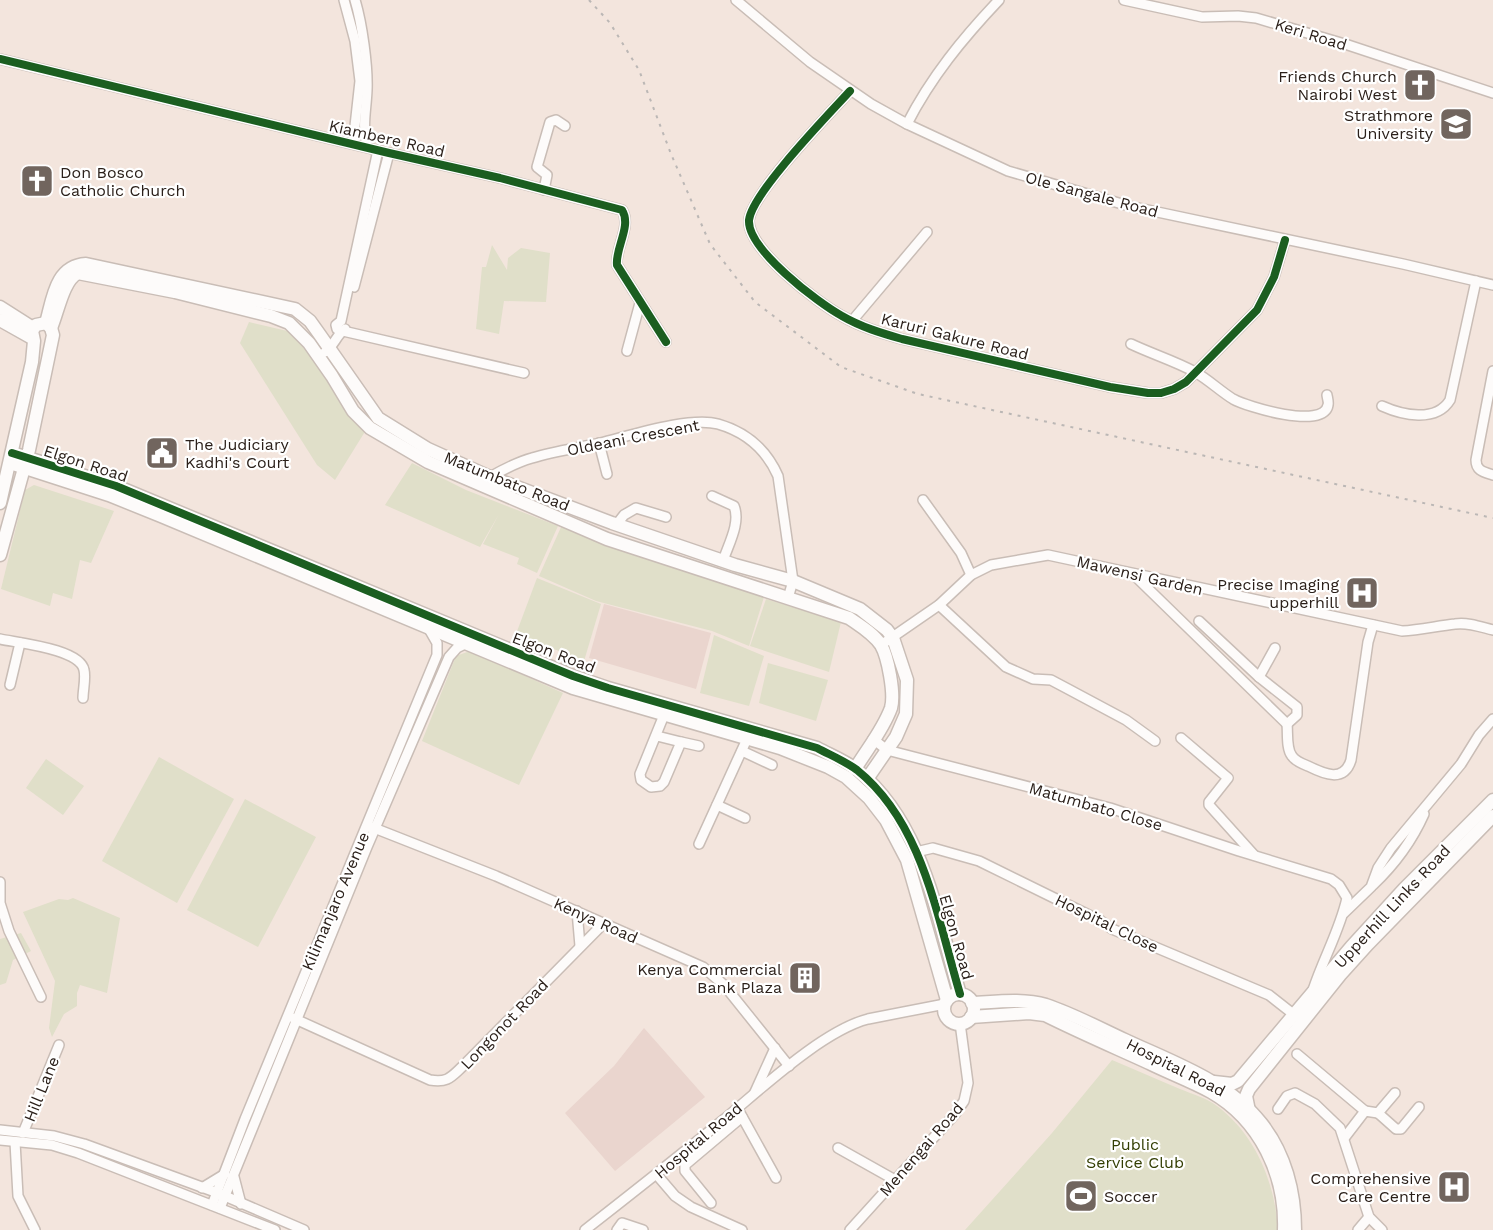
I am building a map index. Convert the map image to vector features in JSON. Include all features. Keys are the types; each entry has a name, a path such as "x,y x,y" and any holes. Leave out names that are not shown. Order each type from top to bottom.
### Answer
{"street":[{"path":"344,0 355,41 360,81 353,144"},
{"path":"355,0 362,32 367,88 363,127 367,147"},
{"name":"Ole Sangale Road","path":"736,0 780,38 850,91 907,124 1008,171 1119,204 1493,285"},
{"path":"907,124 938,70 999,0"},
{"name":"Keri Road","path":"1124,0 1202,17 1256,18 1348,45 1493,93"},
{"name":"Kiambere Road","path":"0,59 622,210 625,213 625,221 616,261 624,279 666,342"},
{"name":"Karuri Gakure Road","path":"850,91 760,194 749,220 754,240 786,275 840,315 902,339 1100,385 1138,392 1161,393 1186,382 1257,310 1274,277 1285,240"},
{"path":"544,190 547,175 537,167 550,122 556,120 565,126"},
{"path":"341,326 378,150"},
{"path":"318,356 330,349 341,326 389,153"},
{"path":"852,321 927,232"},
{"name":"Matumbato Road","path":"48,326 69,281 78,273 175,292 295,309 310,321 330,349 374,423 428,462 607,538 849,618 865,629 881,645"},
{"path":"1382,406 1399,414 1422,414 1439,412 1447,405 1476,281"},
{"name":"Matumbato Road","path":"227,299 289,322 309,343 352,411 374,423 490,477 615,524 793,581 860,609 887,630 893,638 907,681 906,714 896,737 867,779"},
{"path":"627,351 640,303"},
{"path":"0,307 41,345 50,341"},
{"path":"0,320 33,336"},
{"path":"0,555 25,463 53,335 48,326 39,324 33,336 32,362 1,500"},
{"path":"309,343 320,335 341,326 524,373"},
{"path":"1131,344 1196,373 1234,400 1253,408 1295,417 1310,416 1323,411 1329,404 1327,395"},
{"path":"1493,371 1476,460 1478,469 1493,475"},
{"name":"Oldeani Crescent","path":"490,477 504,468 532,458 670,427 704,422 733,429 755,442 771,462 778,476 793,581 788,598"},
{"path":"599,443 607,474"},
{"name":"Elgon Road","path":"11,458 161,516 587,693 808,758 846,777 869,798 886,820 907,860 946,1002"},
{"name":"Elgon Road","path":"25,463 116,486 573,676 817,748 855,769 880,792 896,813 916,852 960,994"},
{"path":"711,573 736,522 737,512 734,506 712,496"},
{"path":"923,500 961,553 971,575"},
{"path":"607,538 615,524 636,508 666,517"},
{"path":"650,553 656,537"},
{"name":"Mawensi Garden","path":"881,645 939,605 971,575 991,565 1048,555 1402,631 1455,624 1467,624 1493,630"},
{"path":"1133,574 1287,723 1290,752 1294,759 1330,776 1337,775 1348,768 1351,760 1372,625"},
{"path":"815,606 819,592"},
{"path":"939,605 1006,667 1033,679 1051,680 1126,720 1155,741"},
{"path":"1199,621 1259,677 1297,707 1298,716 1287,723"},
{"name":"Kilimanjaro Avenue","path":"216,1206 230,1176 245,1119 292,1018 371,827 437,655 437,643 429,629"},
{"path":"0,639 67,654 78,659 84,670 83,698"},
{"path":"10,684 20,643"},
{"name":"Kilimanjaro Avenue","path":"371,827 448,657 465,644"},
{"path":"855,769 891,707 893,692 891,679 881,645"},
{"path":"1259,677 1275,648"},
{"path":"664,715 640,774 641,780 651,787 660,786 664,782 681,742"},
{"path":"1312,992 1344,913 1371,887 1378,868 1391,848 1429,804 1493,719"},
{"path":"657,736 699,746"},
{"path":"1181,738 1228,778 1209,802 1209,806 1255,856"},
{"path":"699,844 747,739"},
{"name":"Matumbato Close","path":"873,739 887,750 1110,808 1320,875 1339,885 1347,898 1344,913"},
{"path":"742,751 772,765"},
{"name":"Upperhill Links Road","path":"1298,1018 1312,992 1404,889 1493,801"},
{"path":"717,805 745,818"},
{"name":"Upperhill Links Road","path":"1298,1018 1493,816"},
{"name":"Kenya Road","path":"371,827 496,876 703,967 724,985 789,1066"},
{"name":"Hospital Close","path":"916,852 933,848 953,852 991,866 1101,921 1112,929 1269,995 1298,1018"},
{"path":"0,882 0,903 9,930 41,997"},
{"path":"576,911 580,946"},
{"name":"Longonot Road","path":"292,1018 430,1080 441,1082 463,1066 604,923"},
{"path":"954,995 967,996 972,1003 973,1012 965,1020 947,1018 946,1002 954,995"},
{"name":"Hospital Road","path":"585,1230 657,1175 789,1066 837,1033 859,1021 946,1002"},
{"name":"Hospital Road","path":"972,1003 1019,1002 1044,1005 1082,1020 1226,1090 1261,1123 1276,1146 1293,1196 1295,1230"},
{"name":"Hospital Road","path":"965,1020 1029,1013 1045,1015 1212,1093 1240,1115 1265,1146 1282,1193 1284,1230"},
{"path":"1209,1080 1223,1084 1238,1081 1298,1018"},
{"path":"1249,1111 1246,1096 1249,1089 1298,1018"},
{"name":"Menengai Road","path":"850,1230 955,1114 964,1101 968,1083 965,1020"},
{"name":"Hill Lane","path":"23,1133 59,1045"},
{"path":"754,1094 775,1048"},
{"path":"1297,1054 1365,1111 1378,1113 1398,1130 1419,1107"},
{"path":"1378,1113 1395,1093"},
{"path":"1278,1109 1291,1094 1301,1095 1337,1124 1345,1137 1369,1217 1382,1230"},
{"path":"737,1108 776,1178"},
{"path":"1345,1137 1365,1111"},
{"path":"711,1203 685,1171 685,1165 742,1117"},
{"path":"0,1130 54,1136 78,1142 221,1195 304,1230"},
{"path":"0,1140 52,1145 78,1153 275,1230"},
{"name":"Hill Lane","path":"15,1142 18,1196 35,1230"},
{"path":"838,1148 896,1180"},
{"path":"657,1175 683,1202 742,1230"},
{"path":"202,1188 230,1176 241,1204"},
{"path":"1358,1230 1369,1217"},
{"path":"617,1230 622,1223 643,1230"}],"shaded area":[{"name":"Precise Imaging upperhill","path":"1358,579 1371,581 1366,607 1353,605"},
{"path":"604,604 711,633 696,689 589,658"},
{"path":"644,1028 705,1097 615,1171 565,1113 614,1066"}],"green space":[{"path":"492,245 507,270 508,258 521,248 550,253 546,302 504,301 499,334 476,329 482,267 486,267"},
{"path":"249,322 296,333 366,430 335,480 317,465 240,343"},
{"path":"412,463 466,490 558,526 537,573 517,564 519,558 483,544 499,514 480,547 385,505"},
{"path":"34,485 114,511 91,563 80,560 72,599 53,593 50,606 1,589 25,490"},
{"path":"562,525 631,554 764,597 749,646 712,631 596,601 539,576"},
{"path":"537,578 601,604 584,661 516,634"},
{"path":"766,599 841,622 829,672 750,646"},
{"path":"714,635 764,656 749,706 700,693"},
{"path":"470,651 563,693 519,785 422,741 456,656"},
{"path":"768,663 828,680 816,721 759,703"},
{"path":"159,757 234,799 177,903 102,861"},
{"path":"46,759 84,786 63,815 26,788"},
{"path":"245,799 316,837 258,947 187,910"},
{"path":"73,898 120,918 107,993 80,985 77,993 77,1006 64,1014 52,1037 49,1028 55,981 23,912 59,899"},
{"path":"21,933 31,951 13,960 6,983 0,985 0,939"},
{"name":"Public Service Club","path":"1112,1060 1209,1101 1231,1118 1243,1131 1261,1161 1273,1195 1278,1230 965,1230 1052,1133"}],"railway":[{"path":"589,0 610,23 639,70 671,154 710,244 755,302 841,367 918,394 1493,518"}],"cycle path":[{"path":"0,59 500,178 622,210 625,223 617,265 666,342"},
{"path":"850,91 777,173 753,208 749,220 751,232 759,245 771,260 802,288 842,316 879,332 1110,387 1161,393 1186,382 1257,310 1274,277 1285,240"},
{"path":"12,453 116,486 573,676 817,748 848,764 879,792 898,817 913,844 935,903 960,994"}],"place":[{"name":"Friends Church Nairobi West","path":"1420,85"},
{"name":"Strathmore University","path":"1456,124"},
{"name":"Don Bosco Catholic Church","path":"37,181"},
{"name":"The Judiciary Kadhi's Court","path":"162,453"},
{"name":"Precise Imaging upperhill","path":"1362,593"},
{"name":"Kenya Commercial Bank Plaza","path":"805,978"},
{"name":"Comprehensive Care Centre","path":"1454,1187"},
{"name":"Soccer","path":"1081,1196"}]}
